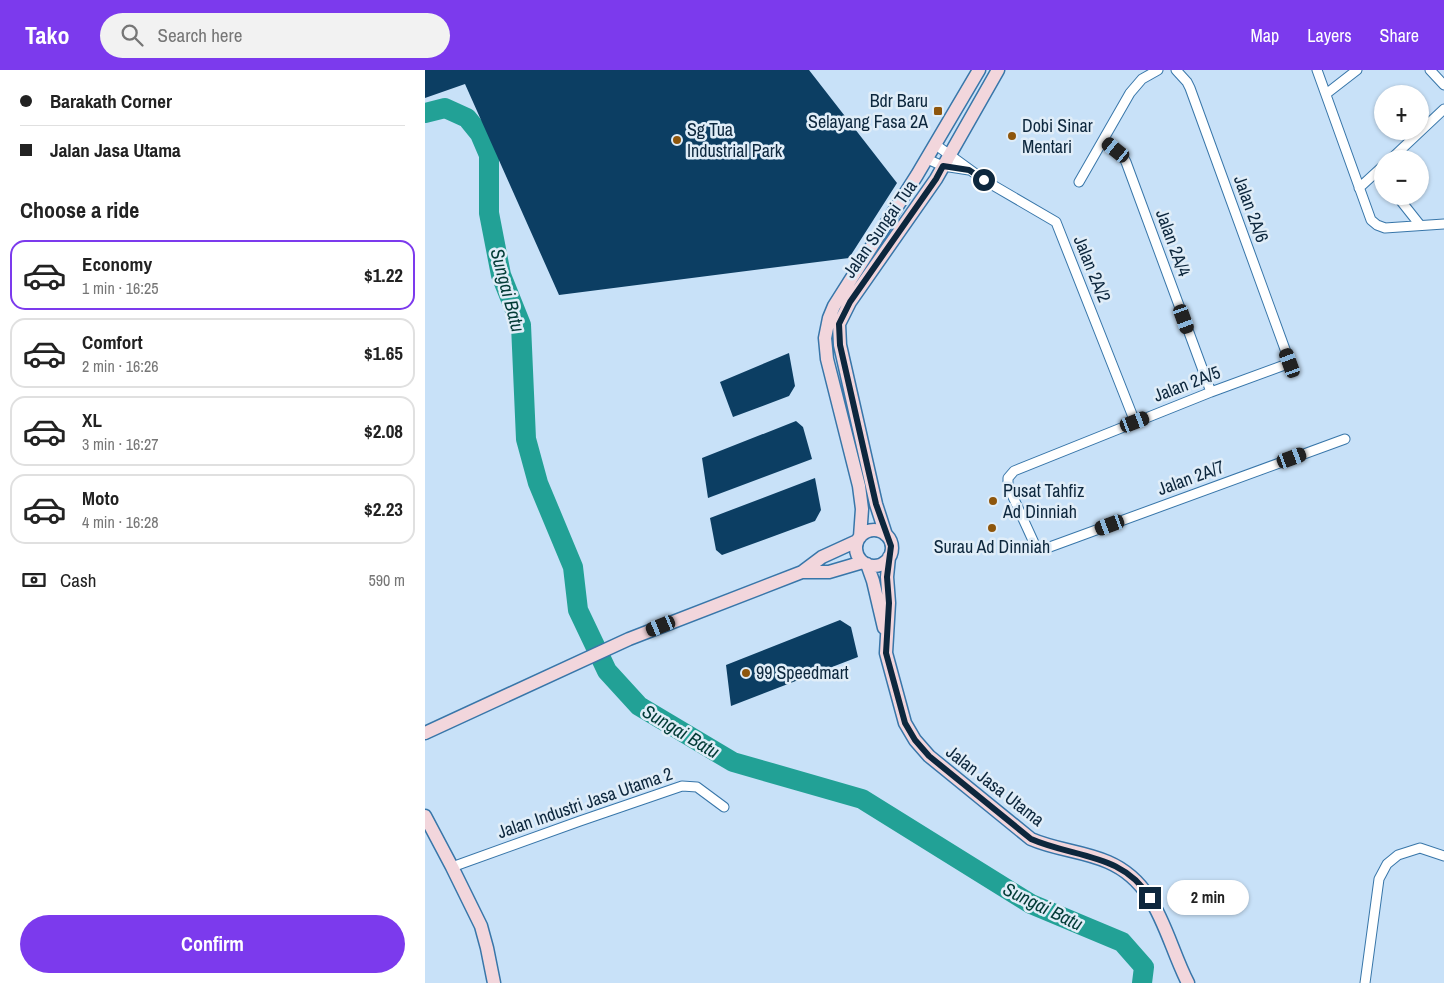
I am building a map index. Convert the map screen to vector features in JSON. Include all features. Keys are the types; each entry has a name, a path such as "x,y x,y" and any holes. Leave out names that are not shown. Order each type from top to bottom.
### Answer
{"main road":[{"name":"Jalan Sungai Tua","path":"859,539 863,509 827,359 825,338 829,318 834,306 927,159 979,70"},
{"name":"Jalan Sungai Tua","path":"886,535 876,504 840,345 839,324 850,302 930,187 998,70"},
{"path":"425,733 629,639 802,572 823,557 859,539 870,531 881,532 886,535 891,546 889,557 877,566 865,563 829,572 802,572"},
{"path":"859,539 856,552 865,563"},
{"name":"Jalan Jasa Utama","path":"889,557 886,653 905,723 915,740 944,769 1031,839 1047,846 1109,862 1133,877 1143,887 1156,909 1188,983"},
{"name":"Jalan Jasa Utama","path":"865,563 873,581 886,635"},
{"path":"425,816 481,926 494,983"}],"street":[{"path":"1079,182 1130,93 1142,79 1158,70"},
{"name":"Jalan 2A/6","path":"1176,70 1187,82 1290,363"},
{"path":"1317,70 1371,220 1385,228 1444,224"},
{"path":"1326,94 1357,70"},
{"path":"1430,70 1444,85"},
{"path":"1401,150 1444,109"},
{"name":"Jalan 2A/4","path":"1104,140 1122,155 1126,162 1211,392"},
{"name":"Jalan 2A/2","path":"935,144 969,170 1015,200 1056,222 1135,422"},
{"name":"Jalan 2A/2","path":"927,159 943,166 969,170"},
{"path":"1359,188 1374,178"},
{"path":"1404,205 1420,225"},
{"name":"Jalan 2A/5","path":"1047,548 1040,549 1035,545 1008,486 1008,478 1014,471 1211,392 1290,363"},
{"name":"Jalan 2A/7","path":"1047,548 1345,439"},
{"name":"Jalan Industri Jasa Utama 2","path":"452,867 579,820 683,786 697,787 724,807"},
{"path":"1365,983 1378,884 1387,864 1398,855 1420,848 1444,856"}],"building":[{"name":"Sg Tua Industrial Park","path":"425,70 809,70 897,183 849,258 559,295 465,84 425,98"},
{"path":"789,353 795,386 789,396 733,417 720,382"},
{"path":"796,421 803,427 812,459 708,498 702,458"},
{"path":"815,478 821,510 815,521 722,555 716,550 710,518"},
{"path":"840,620 851,627 858,657 731,706 726,665"}],"waterway":[{"name":"Sungai Batu","path":"425,113 445,108 467,118 480,134 489,155 489,213 501,275 521,325 526,439 538,483 573,567 578,610 607,671 639,706 733,762 862,799 1031,904 1122,942 1144,967 1142,983"}],"place":[{"name":"Bdr Baru Selayang Fasa 2A","path":"938,111"},
{"name":"Dobi Sinar Mentari","path":"1012,136"},
{"name":"Sg Tua Industrial Park","path":"677,140"},
{"name":"Pusat Tahfiz Ad Dinniah","path":"993,501"},
{"name":"Surau Ad Dinniah","path":"992,528"},
{"name":"99 Speedmart","path":"746,673"}],"route":[{"path":"984,180 969,170 943,166 936,179 850,302 839,324 840,345 876,504 891,546 887,577 889,603 886,653 905,723 915,740 929,756 1031,839 1047,846 1109,862 1133,877 1150,898"}]}
